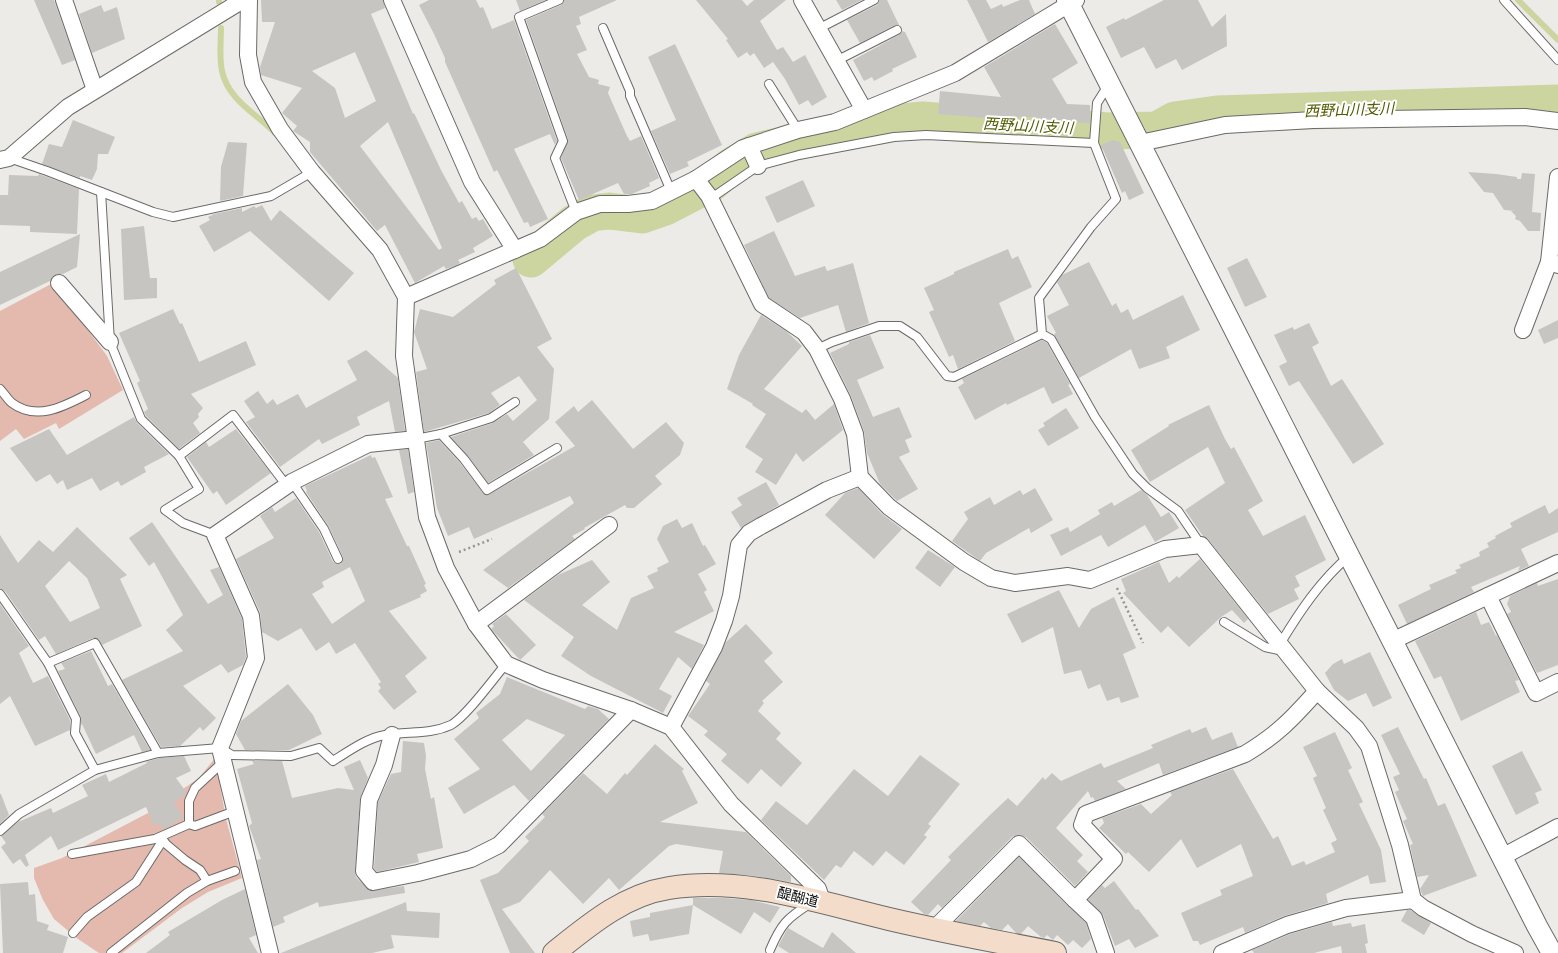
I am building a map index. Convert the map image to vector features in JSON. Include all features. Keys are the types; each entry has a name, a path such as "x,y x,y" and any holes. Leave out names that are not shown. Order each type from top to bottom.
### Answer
{"main road":[{"name":"醍醐道","path":"554,953 600,916 638,897 668,888 715,884 764,889 933,930 1055,953"}],"street":[{"path":"64,0 95,90"},
{"path":"5,159 68,107 243,0"},
{"path":"250,0 248,55 254,82 280,129 312,172 380,250 406,297 404,356 427,517 442,558 476,624 506,664 543,680 631,710 670,727 731,804 818,889 818,903"},
{"path":"392,0 472,182 516,250"},
{"path":"802,0 864,110"},
{"path":"406,297 540,239 576,212 600,204 628,204 652,201 696,179 743,148 798,130 836,122 955,73 1071,1 1135,134 1552,953 1547,953"},
{"path":"1135,134 1232,124 1313,120 1509,118 1558,121"},
{"path":"749,146 758,166"},
{"path":"1523,330 1553,264 1558,177"},
{"path":"696,179 710,199 762,304 804,332 817,349 842,399 855,434 860,477 889,507 964,562 991,578 1015,583 1068,576 1090,580 1165,549 1201,545 1317,691 1356,728 1369,746 1400,845 1413,900 1423,908 1472,934 1515,953"},
{"path":"59,283 110,342"},
{"path":"270,953 222,755 256,658 251,616 215,535 290,484 368,444 416,439"},
{"path":"670,727 714,647 724,621 731,596 739,545 749,533 761,526 827,490 860,477"},
{"path":"476,624 609,525"},
{"path":"1392,641 1558,563"},
{"path":"1488,596 1536,693 1558,682"},
{"path":"1075,900 1114,859 1082,825 1086,814 1245,754 1265,742 1284,727 1317,691"},
{"path":"392,735 384,765 369,800 364,871 373,882 418,873 471,859 499,845 631,710"},
{"path":"1502,857 1558,827"},
{"path":"933,930 1019,844 1094,918 1106,953"},
{"path":"1222,953 1287,925 1346,908 1413,900"}],"lane":[{"path":"559,0 519,17 564,141 555,158 576,212"},
{"path":"818,29 874,0"},
{"path":"1504,0 1558,60"},
{"path":"603,28 630,91 630,96 671,191"},
{"path":"836,60 898,30"},
{"path":"1042,334 1039,298 1091,227 1116,199 1094,141 1097,103 1110,83"},
{"path":"769,84 798,130"},
{"path":"710,199 758,166 799,155 909,136 1094,141"},
{"path":"5,159 47,170 153,212 173,217 271,196 312,172"},
{"path":"101,192 110,342 141,419 179,456 199,489 165,510 183,523 215,535"},
{"path":"817,349 832,342 879,326 900,326 917,337 947,376 954,377 1042,334"},
{"path":"1042,334 1051,338 1095,418 1133,474 1146,488 1178,510 1201,545"},
{"path":"0,389 12,403 33,413 62,408 86,395"},
{"path":"416,439 441,434 491,418 515,402"},
{"path":"179,456 233,415 290,484 324,529 338,559"},
{"path":"441,434 464,459 487,490 558,448"},
{"path":"1224,622 1265,647 1283,648 1303,606 1332,571 1349,556"},
{"path":"0,594 48,663 76,719 75,733 95,770"},
{"path":"48,663 95,643 158,753"},
{"path":"0,831 19,814 95,770 158,753 291,756 319,748 333,760 354,748 384,735 436,731 452,724 469,708 506,664"},
{"path":"189,824 188,801 195,788 222,755"},
{"path":"72,854 162,838 189,824 195,826 235,811"},
{"path":"162,838 185,860 200,870 207,881"},
{"path":"73,933 87,917 136,882 162,838"},
{"path":"110,953 168,906 207,881 235,871"},
{"path":"770,950 779,928 795,912 818,903"}],"path":[{"path":"442,558 492,539"},
{"path":"1109,572 1143,643"}],"shaded area":[{"path":"53,283 107,356 123,390 59,429 56,423 24,439 16,429 0,441 0,311"},
{"path":"215,758 226,819 242,878 208,892 182,908 122,953 99,953 78,939 54,919 43,900 34,878 34,868 62,858 148,813 199,778"}],"building":[{"path":"34,0 54,0 75,60 62,65"},
{"path":"261,0 383,0 385,8 371,14 413,114 414,113 441,170 459,203 462,201 472,219 476,217 479,221 483,219 493,236 473,248 475,252 458,260 460,263 457,265 446,269 444,266 415,283 385,225 377,231 310,152 310,142 293,131 297,126 282,113 302,88 261,75 260,67 275,22 262,22","holes":["355,52 376,101 345,118 335,88 312,71","388,122 442,248 439,250 360,146"]},
{"path":"429,0 476,0 480,8 483,7 492,29 514,20 557,141 555,145 550,134 514,149 548,219 530,227 528,222 524,223 497,170 494,172 445,62 445,58 419,5"},
{"path":"516,0 545,0 520,11"},
{"path":"564,0 617,0 579,17 581,24 576,26 587,50 577,54 589,77 599,80 598,84 610,87 608,93 627,136 630,141 641,136 659,178 649,183 650,186 632,194 624,194 618,183 579,200 561,158 568,139 526,20 561,5"},
{"path":"696,0 742,0 747,6 754,0 786,0 760,21 777,50 783,47 793,62 805,55 827,97 812,106 808,100 799,105 785,79 773,62 764,68 754,53 750,56 747,52 738,58 726,40 728,39"},
{"path":"836,0 862,0 842,10"},
{"path":"879,0 887,0 899,25 895,25 860,43 847,20 877,5"},
{"path":"967,0 986,0 991,9 1002,4 1003,7 1020,0 1029,0 1035,14 988,42"},
{"path":"1164,0 1198,0 1212,27 1226,14 1227,46 1182,70 1176,59 1156,69 1144,47 1121,58 1106,27 1124,18 1125,20"},
{"path":"101,5 104,12 117,7 125,39 92,53 79,14"},
{"path":"1055,24 1078,63 1052,79 1067,104 1090,105 1090,123 1038,121 1038,117 997,117 997,119 938,114 940,91 1001,97 984,67"},
{"path":"902,31 905,32 917,57 892,69 893,71 874,81 872,77 864,81 853,60 899,35"},
{"path":"675,44 722,145 687,162 689,166 670,174 651,131 676,120 648,57"},
{"path":"73,120 115,137 108,154 98,154 97,169 92,180 80,176 80,178 42,164 49,144 62,147"},
{"path":"1112,140 1120,142 1144,193 1129,200 1125,191 1122,193 1101,145"},
{"path":"228,142 247,143 243,196 220,201 221,167"},
{"path":"1468,172 1517,177 1517,179 1521,179 1522,173 1535,174 1532,212 1541,213 1540,231 1528,231 1520,221 1515,219 1516,216 1511,211 1516,211 1504,210 1493,193 1484,192"},
{"path":"39,174 79,189 77,234 30,232 30,226 0,225 0,195 8,195 9,175 38,176"},
{"path":"803,180 815,206 777,223 765,197"},
{"path":"262,205 271,221 280,210 354,273 329,301 250,231 214,252 199,226 210,220 208,217 214,214 242,208 242,212 254,206 256,208"},
{"path":"144,226 150,278 157,278 157,298 124,300 121,229"},
{"path":"774,231 795,276 825,266 827,271 853,263 869,323 846,332 838,305 800,318 769,298 744,245"},
{"path":"80,234 77,267 63,274 57,274 50,281 0,305 0,272"},
{"path":"1008,249 1012,259 1018,256 1032,287 999,303 1015,341 958,369 953,355 949,357 929,312 934,310 924,288 954,274 954,272"},
{"path":"1247,258 1267,297 1245,307 1227,268"},
{"path":"1089,262 1112,306 1116,303 1121,313 1128,309 1133,320 1183,295 1200,330 1166,347 1170,358 1139,369 1131,349 1079,378 1054,334 1056,333 1047,316 1069,305 1057,282 1062,275"},
{"path":"516,268 552,339 537,347 554,369 549,419 523,442 534,455 488,483 468,456 451,437 493,423 507,414 513,421 537,400 519,376 491,393 500,405 489,413 424,432 416,372 427,369 414,332 420,309 453,317 496,284 494,280"},
{"path":"173,309 180,324 182,323 199,362 246,341 256,365 191,394 203,408 198,414 199,417 193,423 200,433 179,449 146,416 144,412 148,409 137,383 140,381 119,333"},
{"path":"761,315 786,331 802,346 764,389 802,413 806,409 815,420 834,404 843,430 803,462 796,453 776,485 755,472 763,459 745,447 766,414 752,405 753,404 727,389 739,355"},
{"path":"1558,320 1558,338 1544,344 1538,330"},
{"path":"1309,323 1319,343 1312,347 1331,386 1342,379 1384,444 1353,464 1299,381 1289,386 1279,366 1287,362 1274,335 1293,327 1294,330"},
{"path":"870,335 884,368 857,380 873,417 899,407 912,437 905,440 910,452 899,457 918,489 897,501 880,484 867,453 864,431 851,396 830,353 849,344 849,342"},
{"path":"1042,340 1047,343 1070,384 1068,385 1073,394 1052,404 1044,387 1007,405 1006,403 975,420 958,387 964,383 962,379"},
{"path":"366,350 398,378 405,431 395,432 389,401 357,417 360,425 322,444 319,439 280,467 246,422 255,417 244,401 258,391 267,404 273,399 277,405 298,394 306,408 357,380 347,361"},
{"path":"592,400 633,449 666,422 684,443 680,455 655,476 662,484 634,508 627,508 625,505 584,528 585,529 572,536 575,539 508,588 483,570 574,503 570,496 474,539 469,527 448,536 437,508 426,443 439,440 460,463 483,493 488,495 575,446 555,422 574,406 578,412"},
{"path":"1209,405 1225,439 1231,449 1234,447 1263,501 1248,510 1263,536 1305,515 1326,560 1295,576 1300,586 1294,589 1299,599 1268,614 1208,539 1203,536 1185,510 1225,483 1208,447 1150,482 1131,450 1169,426 1168,425"},
{"path":"1066,408 1079,428 1048,446 1038,430 1045,426 1043,423"},
{"path":"134,417 137,423 169,454 144,467 146,472 121,486 118,481 100,491 92,478 67,490 63,480 57,484 50,474 36,482 10,448 49,429 67,455"},
{"path":"236,429 271,473 226,505 217,491 213,494 187,457 206,442 209,447"},
{"path":"408,449 414,492 408,494 399,450"},
{"path":"371,455 372,458 375,457 393,497 385,499 407,546 409,546 426,584 424,585 427,591 420,595 421,597 389,611 427,658 405,676 417,692 394,710 378,691 381,688 378,684 381,682 355,643 336,654 329,642 316,651 301,628 278,641 262,632 260,612 236,559 274,538 260,516 272,507 275,512 296,498 319,532 333,562 341,564 343,557 329,527 306,492 305,486","holes":["350,567 365,601 332,624 312,594 324,587 322,582"]},
{"path":"766,482 779,505 741,528 731,512 742,505 737,498"},
{"path":"858,488 882,514 902,529 874,559 825,515 845,493"},
{"path":"1035,488 1053,520 1031,533 1029,528 986,553 980,561 952,541 968,519 964,512 990,497 994,505 1020,490 1023,495"},
{"path":"1141,490 1147,495 1161,517 1169,512 1179,528 1155,542 1145,525 1108,547 1101,535 1061,556 1050,535 1068,527 1070,532 1100,514 1098,510 1112,502 1114,506"},
{"path":"1545,505 1549,514 1558,508 1558,532 1521,549 1529,566 1518,571 1520,566 1471,587 1474,592 1407,624 1398,605 1431,589 1429,585 1457,573 1455,570 1461,568 1459,565 1480,556 1479,552 1489,547 1487,543 1496,538 1495,536 1512,527 1510,523"},
{"path":"677,519 682,528 692,523 703,546 705,545 716,564 698,574 707,590 704,592 714,611 674,632 704,645 692,669 678,657 659,689 672,696 663,713 591,676 561,656 574,637 524,600 558,575 592,560 610,582 582,605 617,630 631,598 654,588 647,576 658,571 657,568 669,562 657,539 663,526"},
{"path":"152,522 208,604 223,595 210,570 219,567 242,619 246,657 243,665 228,673 221,664 183,686 216,718 203,731 200,727 180,746 161,747 122,680 183,651 166,630 183,615 154,562 149,566 129,538"},
{"path":"77,527 127,575 120,579 142,626 102,645 98,639 93,638 56,654 45,636 39,640 5,591 0,589 0,535 18,563 39,540 53,552","holes":["69,561 87,578 100,608 70,622 45,586"]},
{"path":"928,550 955,567 940,587 915,568"},
{"path":"1200,559 1248,619 1244,623 1232,610 1221,617 1189,647 1168,626 1161,633 1123,593 1126,591 1121,579 1159,562 1169,583 1177,576 1179,578"},
{"path":"1558,579 1558,665 1537,673 1507,614 1511,612 1507,604 1510,596 1537,583 1538,586"},
{"path":"1059,590 1079,628 1091,609 1114,597 1136,648 1123,654 1139,697 1121,703 1119,697 1107,701 1100,684 1088,689 1081,670 1064,674 1053,627 1022,643 1007,614"},
{"path":"0,604 29,646 19,653 33,683 48,676 70,720 70,730 35,746 10,696 0,704"},
{"path":"1476,612 1481,625 1489,622 1496,636 1497,635 1519,680 1515,681 1520,692 1461,721 1441,676 1434,679 1415,641"},
{"path":"506,614 536,645 520,660 491,629 494,626 492,624"},
{"path":"746,624 773,653 764,661 783,682 762,701 764,703 758,711 781,733 776,739 802,763 781,787 761,769 748,784 721,761 727,754 704,735 708,731 688,716 710,684 706,681 726,642"},
{"path":"91,651 108,686 112,684 150,750 142,752 134,735 96,754 82,724 81,725 81,717 58,671 65,669 61,663"},
{"path":"1370,652 1392,698 1373,707 1366,693 1348,701 1334,690 1325,673 1333,664 1342,659 1344,664"},
{"path":"507,677 585,709 588,706 598,709 609,719 529,801 514,785 464,814 448,788 480,769 454,739 479,718 476,713 500,694","holes":["527,719 565,735 531,771 502,740"]},
{"path":"288,684 313,715 322,734 289,750 245,750 236,734 241,721"},
{"path":"1206,727 1212,740 1232,732 1238,747 1163,775 1159,763 1117,781 1126,789 1095,801 1093,797 1091,798 1088,791 1056,828 1083,855 1077,861 1088,872 1075,886 1026,837 1017,835 1012,837 942,908 938,904 928,915 924,914 911,902 951,860 948,857 991,814 1008,798 1017,806 1043,777 1045,780 1052,773 1061,781 1101,763 1104,768 1153,748 1151,745 1190,729 1192,733"},
{"path":"1398,727 1424,779 1426,778 1438,806 1445,803 1477,876 1423,896 1420,889 1429,875 1417,877 1410,845 1413,844 1403,821 1407,819 1395,792 1399,790 1393,777 1400,774 1381,735"},
{"path":"1335,732 1352,768 1348,770 1363,802 1359,804 1381,850 1386,882 1370,884 1368,875 1326,894 1328,903 1284,916 1245,933 1243,927 1200,945 1198,941 1193,941 1181,913 1222,895 1220,890 1253,876 1241,844 1197,868 1181,839 1149,872 1128,852 1126,854 1099,828 1104,823 1102,818 1141,804 1151,814 1172,795 1170,792 1233,769 1273,839 1278,836 1292,866 1304,861 1306,865 1335,852 1331,843 1337,840 1323,810 1326,808 1313,778 1317,776 1303,747"},
{"path":"403,741 424,743 426,756 425,769 431,799 434,797 443,848 417,854 419,862 377,872 374,868 378,802 391,774 401,772"},
{"path":"655,744 684,769 682,771 698,803 660,822 746,832 791,876 791,882 755,876 719,873 723,851 676,844 669,846 619,890 609,878 583,904 550,870 520,902 502,909 535,953 510,953 480,880 498,873 529,841 525,837 545,817 542,814 583,773 607,794 625,773 627,775"},
{"path":"1522,751 1542,790 1535,793 1539,803 1516,815 1492,766"},
{"path":"920,755 960,784 928,824 931,826 924,835 927,837 904,865 886,851 873,866 854,851 841,868 836,865 824,880 761,820 776,801 807,825 854,769 888,796"},
{"path":"184,756 191,771 176,778 187,793 174,803 183,817 168,827 163,829 160,823 154,826 146,807 58,850 51,836 25,855 29,865 26,867 20,859 13,864 1,847 6,843 1,836 18,822 51,808 53,813 88,796 82,785 106,774 109,782 147,763 146,762 159,758"},
{"path":"360,760 368,778 360,799 355,870 356,877 370,891 404,886 405,893 319,907 318,902 283,917 285,922 273,927 257,860 261,859 249,826 252,823 237,769 254,764 252,761 282,761 292,798 338,788 354,790 344,767"},
{"path":"0,794 9,815 0,824"},
{"path":"1019,857 1086,923 1091,939 1082,948 1073,940 1068,945 1057,935 1053,940 1047,935 1044,938 1041,937 1028,926 1021,934 1016,933 1008,924 1002,930 991,928 984,922 980,926 956,921"},
{"path":"1114,881 1136,910 1138,909 1159,936 1135,948 1129,939 1115,946 1103,915 1088,900 1102,885 1105,888"},
{"path":"28,882 29,895 35,894 37,921 49,925 47,930 68,937 63,953 3,953 0,884"},
{"path":"245,889 256,935 249,938 258,953 146,953 170,935 168,932 222,900"},
{"path":"693,898 751,900 780,907 770,923 754,912 741,934 693,905"},
{"path":"406,902 407,911 440,913 439,938 391,935 394,948 372,953 281,953"},
{"path":"693,905 689,934 650,941 648,934 633,937 630,921 650,917 650,913"},
{"path":"1407,910 1410,910 1431,923 1424,935 1401,921"},
{"path":"1332,922 1333,926 1351,923 1352,927 1365,924 1368,943 1365,944 1367,953 1342,953 1341,946 1314,953 1254,953 1252,950 1290,934"},
{"path":"788,928 823,948 832,932 856,953 789,953 778,946"}],"waterway":[{"path":"1518,0 1558,40"},
{"path":"221,28 220,50 222,71 225,81 230,90 244,106 276,134"},
{"name":"西野山川支川","path":"531,259 574,223 592,213 609,211 642,215 665,207 713,182 730,167 757,151 799,141 893,123 923,120 982,125 1069,127 1106,131 1157,130 1175,120 1217,114 1558,103"}]}
